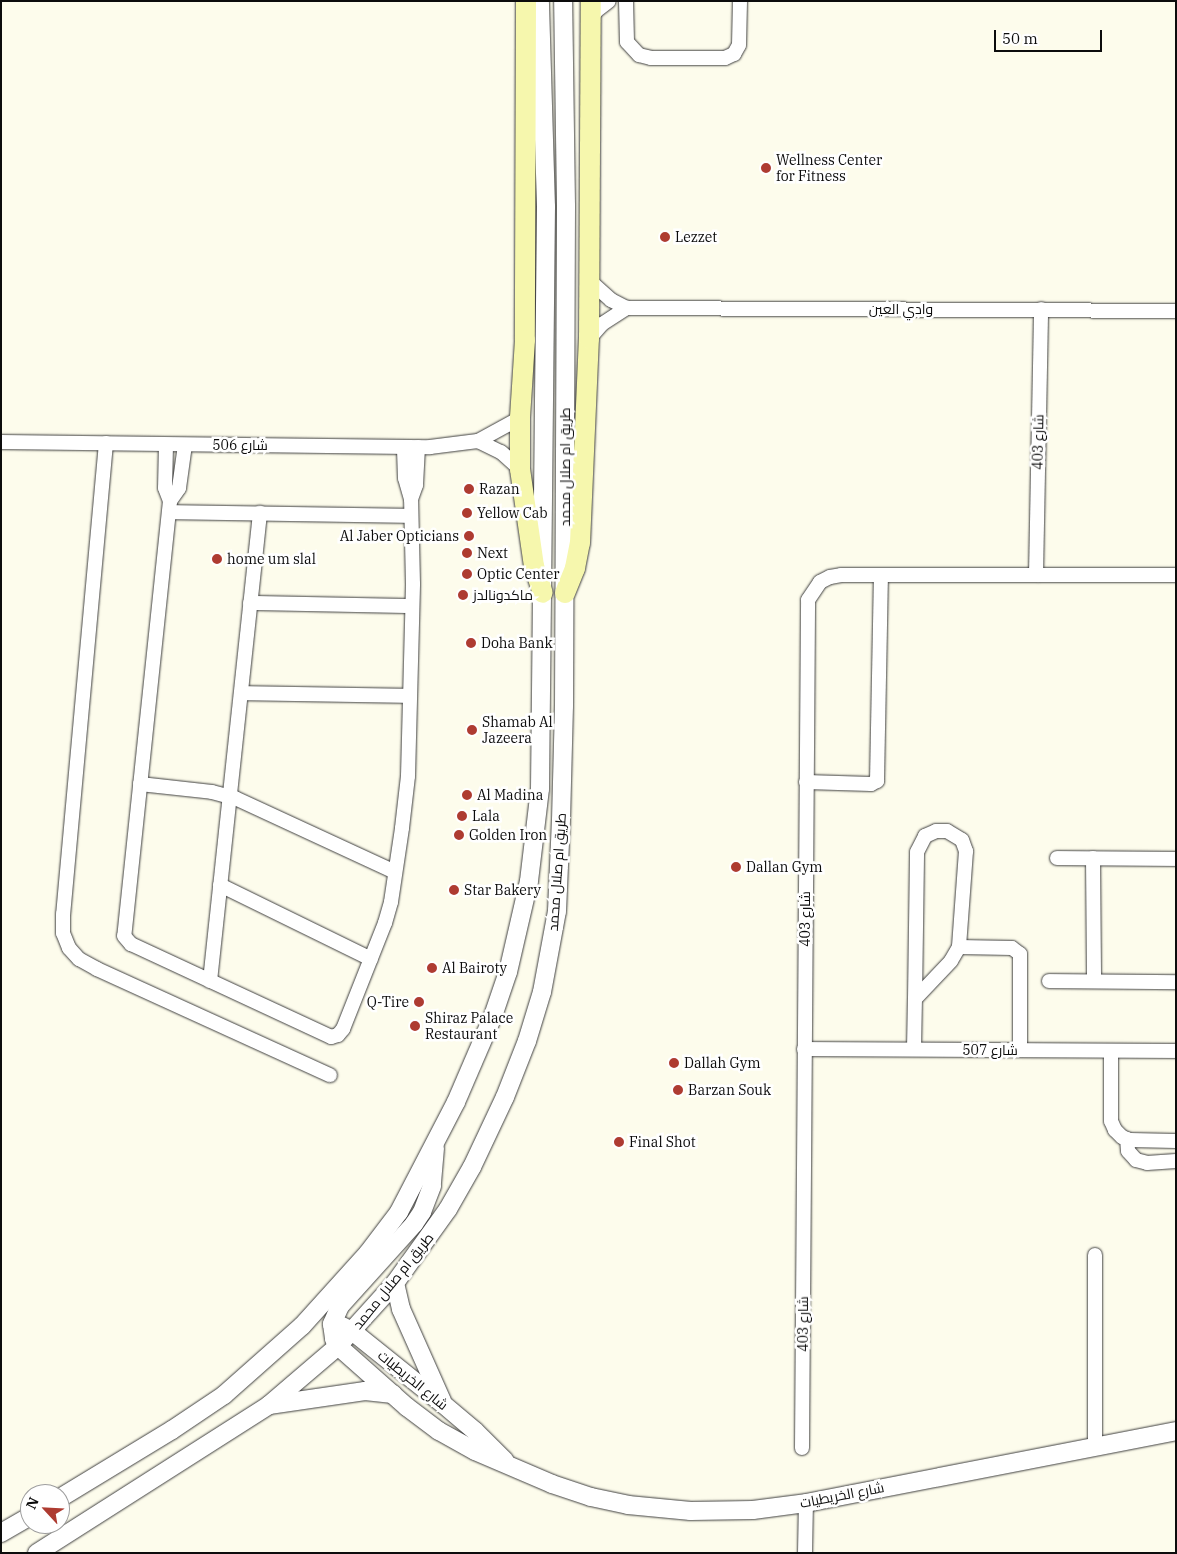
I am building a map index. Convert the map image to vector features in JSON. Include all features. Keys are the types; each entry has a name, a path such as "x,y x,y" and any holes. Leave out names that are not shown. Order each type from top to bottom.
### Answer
{"main road":[{"path":"526,1 525,340 520,418 520,469 534,566 543,593"},
{"path":"565,593 575,568 580,543 589,339 591,282 590,10"}],"street":[{"name":"طريق ام صلال محمد","path":"70,1492 204,1409 244,1379 302,1326 368,1253 398,1212 435,1145 472,1068 508,972 529,881 540,788 546,207 540,1"},
{"name":"طريق ام صلال محمد","path":"37,1553 269,1405 338,1346 395,1282 435,1230 472,1167 518,1066 542,992 557,911 564,706 565,593 566,206 563,1"},
{"path":"590,10 596,10 610,1"},
{"path":"626,1 626,36 634,52 645,57 700,58 725,58 737,50 740,1"},
{"path":"591,282 611,300 627,308"},
{"path":"589,339 602,324 627,308"},
{"name":"وادي العين","path":"627,308 1040,309 1176,312"},
{"name":"شارع 403","path":"1036,575 1040,309"},
{"name":"شارع 506","path":"1,442 418,447 478,441 520,418"},
{"path":"478,441 501,452 520,469"},
{"path":"106,443 63,914 63,933 69,948 79,960 330,1075"},
{"path":"166,445 165,488 169,507 124,936 131,944 335,1037 343,1029 385,923 395,872 408,776 412,606 411,499 404,478 404,447"},
{"path":"169,507 179,488 185,445"},
{"path":"411,499 416,485 418,447"},
{"path":"169,507 260,513 411,516"},
{"path":"210,981 260,513"},
{"path":"806,782 871,784 877,781 881,575"},
{"name":"شارع 403","path":"802,1448 808,600 813,590 830,577 881,575 1176,575"},
{"path":"250,603 412,606"},
{"path":"241,693 410,696"},
{"path":"140,784 229,796 395,872"},
{"path":"914,999 952,961 959,947 966,851 962,840 953,833 936,831 925,836 917,852 914,999 914,1050"},
{"path":"1056,858 1176,859"},
{"path":"1093,858 1094,981"},
{"path":"220,885 371,959"},
{"path":"959,947 1012,948 1020,954 1020,1050"},
{"path":"1049,981 1176,982"},
{"name":"شارع 507","path":"804,1049 1176,1051"},
{"path":"1111,1051 1111,1120 1118,1134 1126,1139 1176,1141"},
{"path":"1126,1139 1128,1151 1136,1160 1147,1162 1176,1161"},
{"path":"338,1346 332,1332 332,1324 346,1298 414,1224 422,1212 433,1179 435,1145"},
{"path":"1095,1255 1095,1446"},
{"path":"395,1282 401,1309 443,1404"},
{"name":"شارع الخريطيات","path":"302,1326 332,1324 352,1330 475,1431 510,1466"},
{"name":"شارع الخريطيات","path":"338,1346 439,1431 510,1466 552,1484 591,1497 644,1507 722,1511 806,1503 1176,1431"},
{"path":"269,1405 365,1391 393,1394"},
{"path":"805,1553 806,1503"},
{"path":"3,1531 20,1522"}],"place":[{"name":"Wellness Center for Fitness","path":"766,168"},
{"name":"Lezzet","path":"665,237"},
{"name":"Razan","path":"469,489"},
{"name":"Yellow Cab","path":"467,513"},
{"name":"Al Jaber Opticians","path":"469,536"},
{"name":"Next","path":"467,553"},
{"name":"home um slal","path":"217,559"},
{"name":"Optic Center","path":"467,574"},
{"name":"ماكدونالدز","path":"463,595"},
{"name":"Doha Bank","path":"471,643"},
{"name":"Shamab Al Jazeera","path":"472,730"},
{"name":"Al Madina","path":"467,795"},
{"name":"Lala","path":"462,816"},
{"name":"Golden Iron","path":"459,835"},
{"name":"Dallan Gym","path":"736,867"},
{"name":"Star Bakery","path":"454,890"},
{"name":"Al Bairoty","path":"432,968"},
{"name":"Q-Tire","path":"419,1002"},
{"name":"Shiraz Palace Restaurant","path":"415,1026"},
{"name":"Dallah Gym","path":"674,1063"},
{"name":"Barzan Souk","path":"678,1090"},
{"name":"Final Shot","path":"619,1142"}]}
